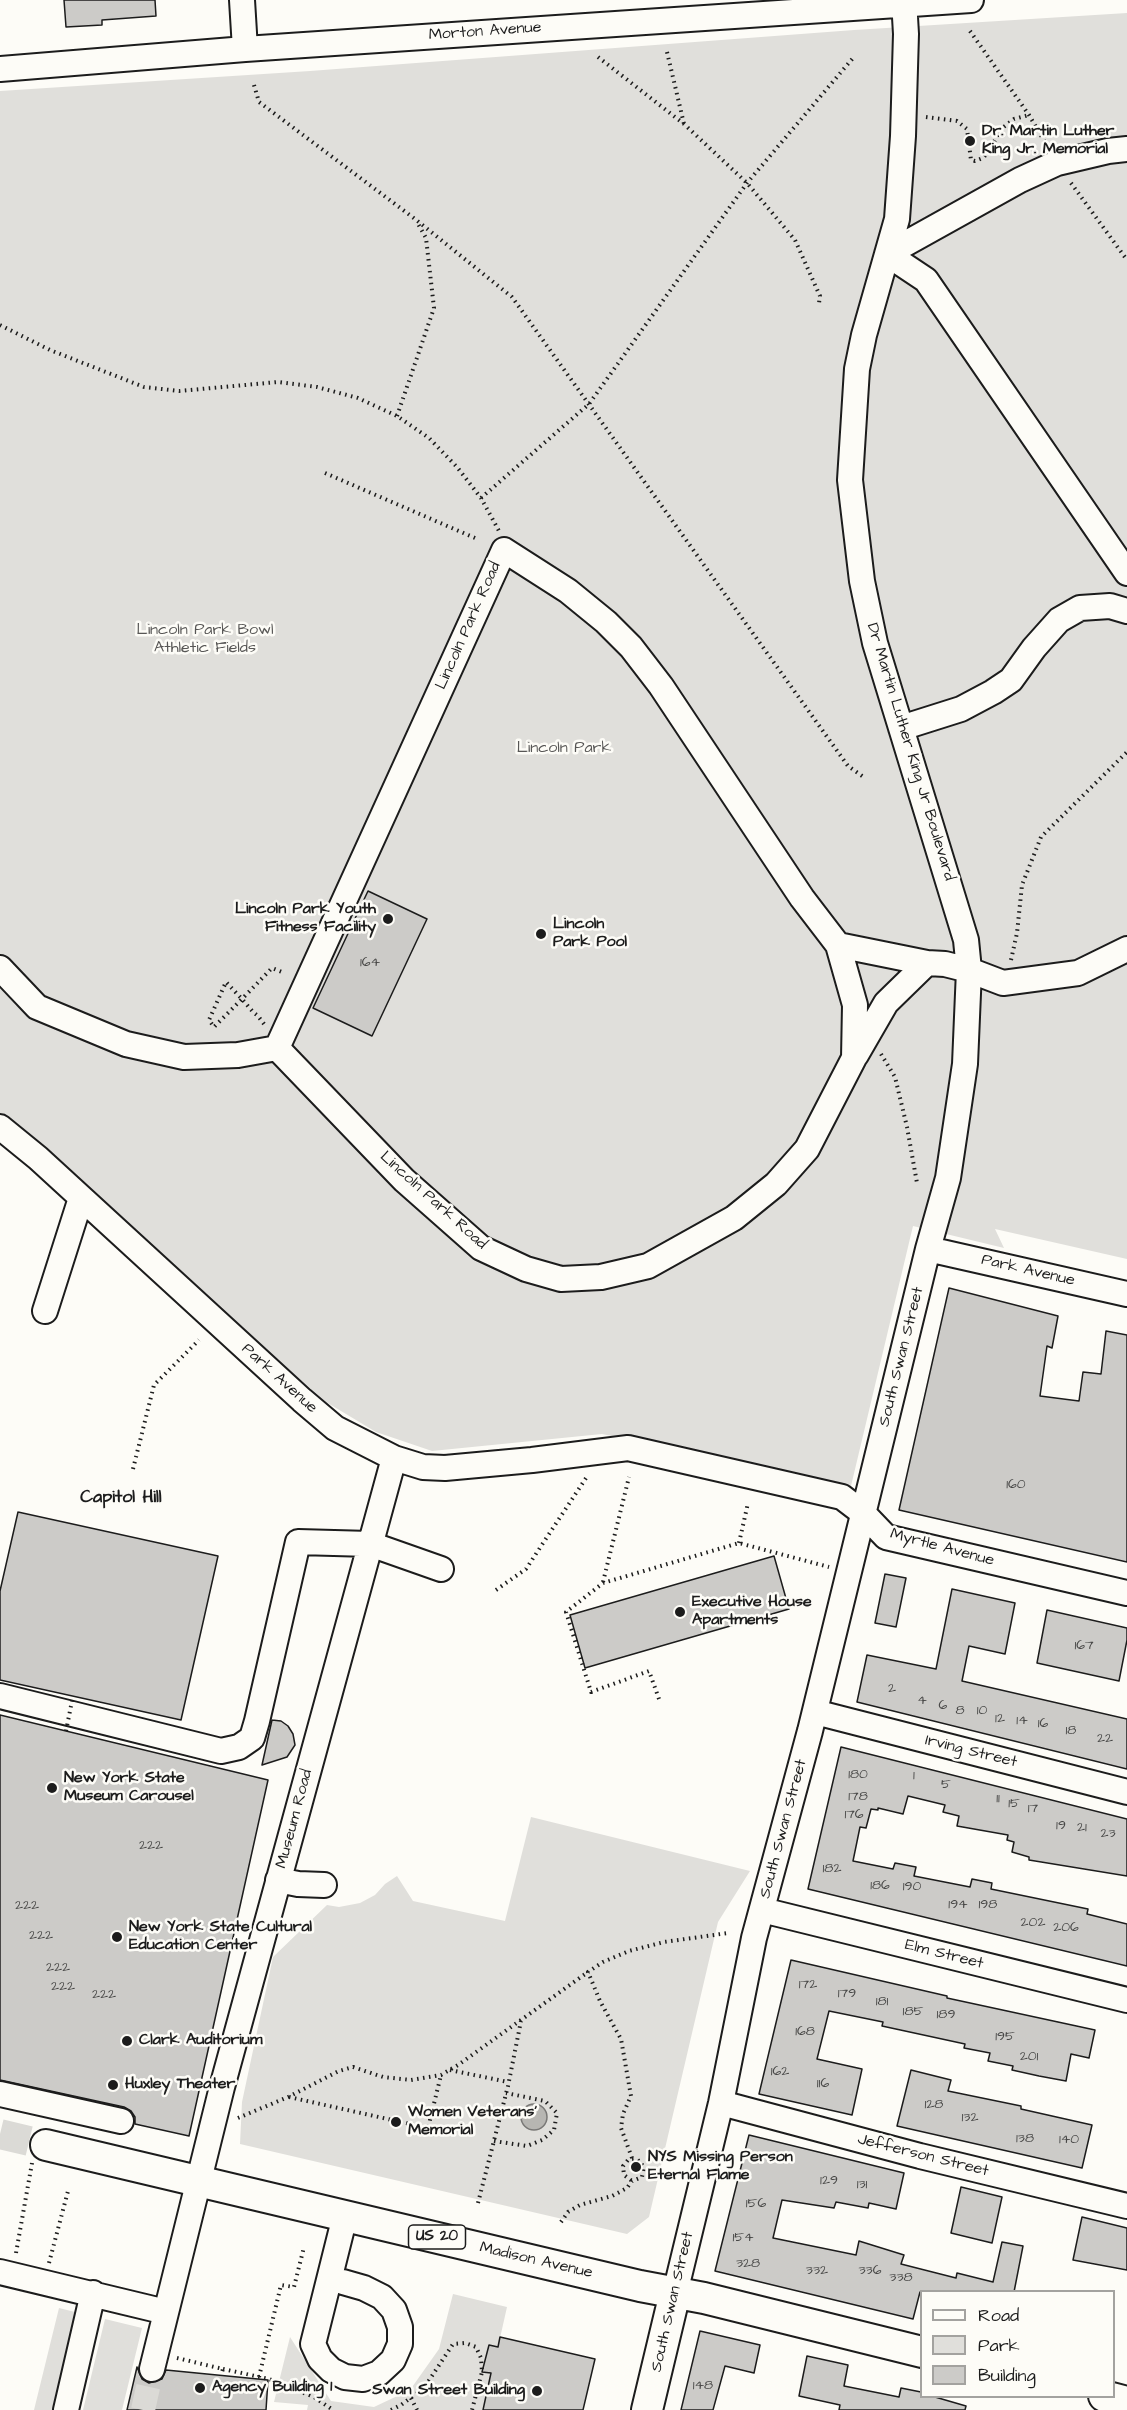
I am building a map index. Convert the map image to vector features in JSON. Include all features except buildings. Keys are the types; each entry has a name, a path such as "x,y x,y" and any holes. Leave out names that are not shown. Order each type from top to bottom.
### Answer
{"main road":[{"name":"Madison Avenue","path":"39,2152 199,2180 920,2352"},
{"name":"South Swan Street","path":"647,2410 675,2293"},
{"path":"1109,2398 1127,2402"}],"street":[{"path":"242,0 245,49"},
{"name":"Morton Avenue","path":"0,69 245,49 904,2 971,0"},
{"name":"Dr Martin Luther King Jr Boulevard","path":"904,2 906,34 904,113 897,219 864,335 857,369 850,480 862,581 875,643 966,940 969,970 965,1005 965,1064 950,1167 928,1249"},
{"path":"1127,149 1057,163 1020,180 887,254 926,280 1127,573"},
{"name":"Lincoln Park Road","path":"859,1049 855,1005 838,945 802,898 661,686 631,647 606,622 568,591 504,550 277,1048 404,1180 481,1248 526,1269 561,1279 602,1277 648,1266 734,1218 776,1184 807,1149 859,1049 886,1003 927,963"},
{"path":"901,728 961,709 993,692 1011,680 1034,648 1059,620 1080,609 1110,606 1127,611"},
{"path":"838,945 927,963 945,964 1003,982 1078,973 1127,949"},
{"path":"0,968 37,1007 126,1044 183,1057 238,1055 277,1048"},
{"name":"Park Avenue","path":"0,1126 335,1428 394,1458 423,1467 445,1468 532,1460 628,1448"},
{"path":"45,1311 81,1198"},
{"name":"Park Avenue","path":"928,1249 1127,1294"},
{"name":"South Swan Street","path":"675,2293 721,2103 762,1910 815,1712 928,1249"},
{"name":"Myrtle Avenue","path":"628,1448 842,1497 863,1513 886,1537 1127,1593"},
{"name":"Museum Road","path":"154,2361 222,2087 394,1458"},
{"path":"0,1696 221,1751 239,1747 252,1738 257,1721 298,1542 370,1544 441,1569"},
{"name":"Irving Street","path":"815,1712 1127,1792"},
{"path":"278,1880 298,1884 324,1885"},
{"name":"Elm Street","path":"762,1910 1127,2000"},
{"path":"0,2094 121,2121"},
{"name":"Jefferson Street","path":"721,2103 920,2156 1127,2206"},
{"path":"343,2282 364,2288 382,2297 394,2310 400,2327 400,2344 393,2360 380,2373 363,2379 345,2377 331,2370 320,2359 313,2344 345,2216"},
{"path":"0,2272 166,2312"},
{"path":"66,2410 93,2293"}],"path":[{"path":"667,52 684,124"},
{"path":"598,57 684,124 747,183 795,240 820,296 819,303"},
{"path":"481,498 589,404 747,183 853,58"},
{"path":"254,85 259,102 415,219 512,297 848,766 866,778"},
{"path":"904,113 957,121 967,129 971,160 975,162 989,151 1001,129 1014,119 1029,115"},
{"path":"397,416 434,308 426,238 415,219"},
{"path":"0,325 50,350 144,387 179,391 278,382 308,385 358,398 397,416 429,438 457,467 481,498 504,542 504,550"},
{"path":"325,473 475,538"},
{"path":"1011,961 1017,933 1022,885 1041,837 1127,752"},
{"path":"254,1012 242,999 226,982 209,1020 214,1027 228,1012 242,999 272,968 282,972"},
{"path":"859,1049 881,1054 895,1077 917,1183"},
{"path":"133,1468 154,1385 199,1340"},
{"path":"496,1590 526,1569 593,1466"},
{"path":"603,1583 629,1477"},
{"path":"739,1543 748,1503"},
{"path":"659,1699 649,1671 591,1692 566,1612 603,1583 739,1543 836,1569"},
{"path":"66,1731 73,1696"},
{"path":"234,2120 288,2097 339,2071 353,2067 383,2077 411,2080 441,2075 603,1962 629,1951 728,1933"},
{"path":"561,2222 568,2212 627,2188 632,2181 642,2177 644,2171 640,2161 632,2158 621,2128 631,2096 621,2039 600,2001 588,1972"},
{"path":"478,2204 521,2020"},
{"path":"450,2070 508,2082"},
{"path":"288,2097 428,2128 441,2075"},
{"path":"494,2141 527,2146 542,2140 554,2130 557,2113 545,2101 506,2092"},
{"path":"18,2238 39,2152"},
{"path":"632,2158 625,2162 622,2170 626,2178 632,2181"},
{"path":"53,2247 68,2191"},
{"path":"259,2377 281,2285 294,2287 304,2247"},
{"path":"391,2410 424,2388 453,2344 465,2343 476,2347 481,2358 482,2372 472,2410"},
{"path":"154,2361 223,2369 259,2377 314,2397 333,2410"},
{"path":"221,2375 223,2369"},
{"path":"411,2398 417,2410"}],"green space":[{"name":"Lincoln Park","path":"1127,13 1127,1259 995,1229 1004,1248 913,1226 851,1486 602,1434 432,1451 376,1432 326,1402 0,1117 0,91 310,71 854,30"},
{"path":"531,1817 750,1871 718,1922 649,2217 627,2234 240,2144 242,2102 273,1957 327,1905 339,1907 360,1903 375,1895 397,1876 413,1901 505,1921"},
{"path":"453,2294 507,2307 498,2347 489,2345 482,2370 491,2373 483,2410 307,2410 308,2405 274,2402 290,2337 331,2401 374,2407 410,2390 439,2349"},
{"path":"59,2308 75,2312 52,2410 34,2410"},
{"path":"105,2319 142,2328 122,2410 83,2410"}],"shaded area":[{"path":"534,2104 544,2107 547,2117 544,2127 534,2130 524,2127 521,2117 524,2107"}],"tunnel":[{"path":"0,2134 46,2145"},
{"path":"143,2410 152,2369"}],"place":[{"name":"Dr. Martin Luther King Jr. Memorial","path":"970,141"},
{"name":"Lincoln Park Youth Fitness Facility","path":"388,919"},
{"name":"Lincoln Park Pool","path":"541,934"},
{"name":"Executive House Apartments","path":"680,1612"},
{"name":"New York State Museum Carousel","path":"52,1788"},
{"name":"New York State Cultural Education Center","path":"117,1937"},
{"name":"Clark Auditorium","path":"127,2041"},
{"name":"Huxley Theater","path":"113,2085"},
{"name":"Women Veterans' Memorial","path":"396,2122"},
{"name":"NYS Missing Person Eternal Flame","path":"636,2167"},
{"name":"Agency Building 1","path":"200,2388"},
{"name":"Swan Street Building","path":"537,2391"}],"district":[{"name":"Capitol Hill","path":"121,1498"}],"park label":[{"name":"Lincoln Park Bowl Athletic Fields","path":"205,640"}]}
